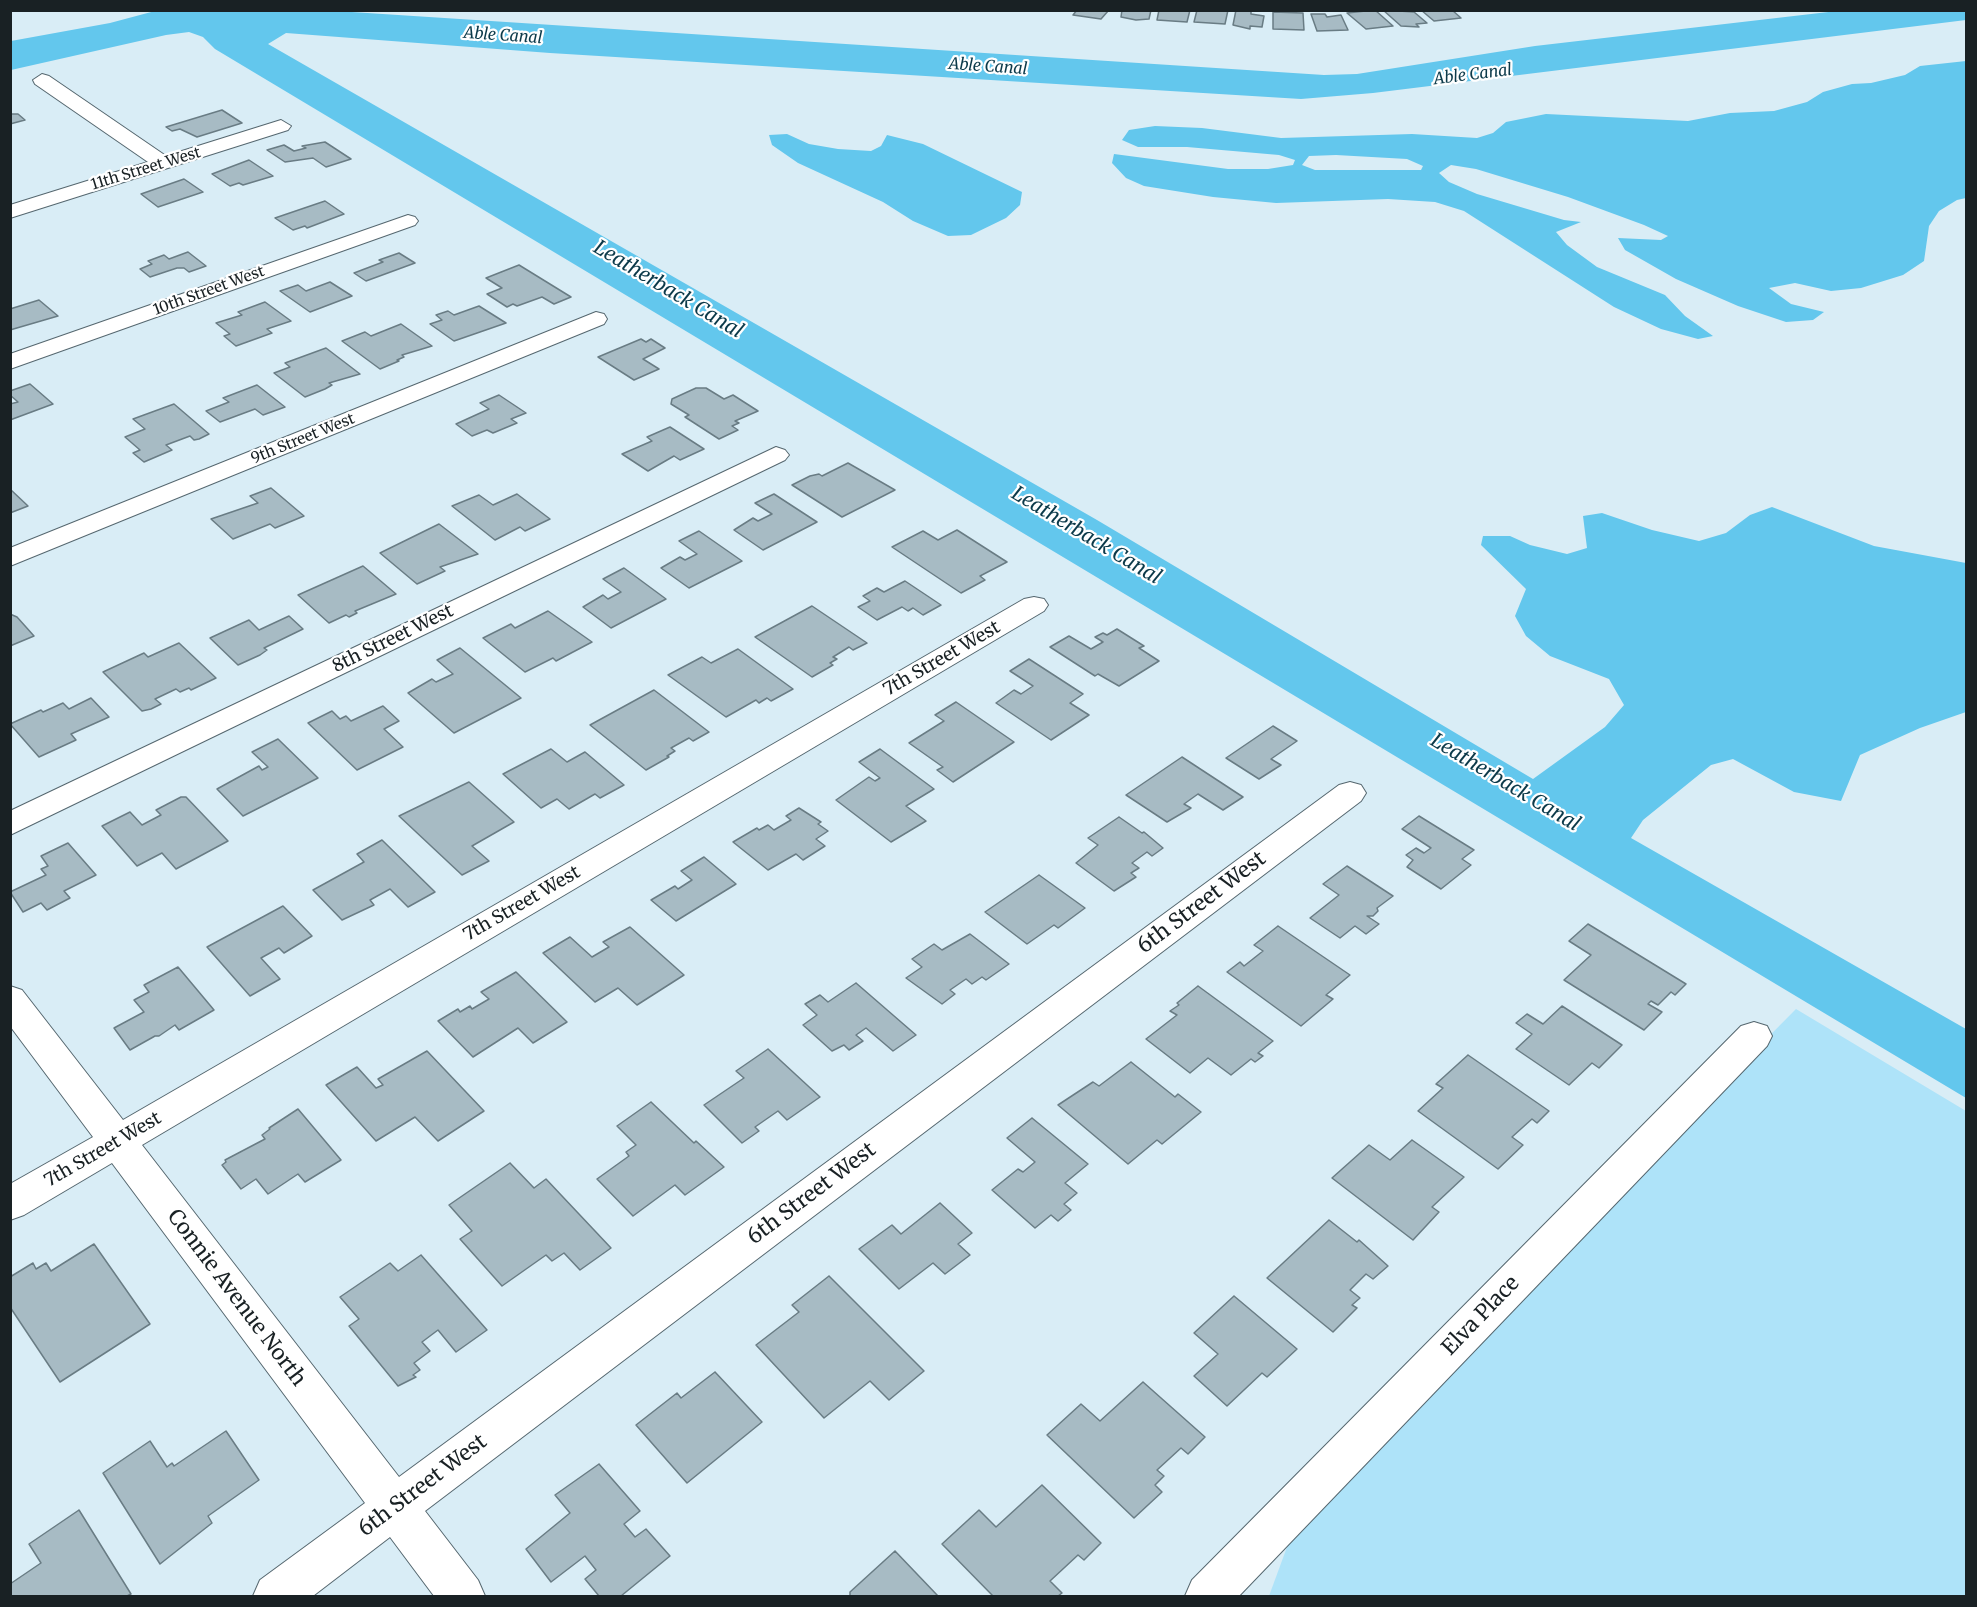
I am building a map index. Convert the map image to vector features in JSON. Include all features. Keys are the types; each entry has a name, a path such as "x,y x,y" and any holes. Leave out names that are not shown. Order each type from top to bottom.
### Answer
{"street":[{"path":"42,80 163,163"},
{"name":"11th Street West","path":"10,212 281,126"},
{"name":"10th Street West","path":"10,362 408,221"},
{"name":"9th Street West","path":"10,558 596,319"},
{"name":"8th Street West","path":"10,824 776,455"},
{"name":"7th Street West","path":"10,1204 1034,605"},
{"name":"6th Street West","path":"276,1596 1350,793"},
{"name":"Connie Avenue North","path":"10,999 462,1596"},
{"name":"Elva Place","path":"1208,1596 1754,1036"}],"shaded area":[{"path":"1796,1009 1966,1111 1966,1596 1269,1596 1294,1528 1341,1468"}],"water":[{"path":"321,10 1324,75 1357,74 1535,46 1837,11 1966,11 1966,20 1373,93 1301,99 550,53 286,33 268,44 1097,520 1533,779 1605,727 1624,705 1609,679 1550,656 1526,636 1515,616 1526,589 1481,545 1483,536 1510,536 1530,545 1567,554 1587,548 1583,516 1602,513 1652,530 1699,541 1726,533 1750,515 1772,507 1874,546 1966,563 1966,712 1920,728 1860,755 1841,801 1794,792 1733,759 1711,765 1643,820 1631,838 1966,1029 1966,1098 215,49 203,37 189,32 166,35 11,70 11,41 110,23 155,11"},
{"path":"1966,61 1966,198 1957,200 1939,211 1929,226 1924,261 1903,275 1861,288 1831,291 1795,283 1769,288 1791,304 1824,312 1813,320 1786,322 1738,306 1676,279 1625,250 1618,238 1661,240 1668,236 1644,225 1568,197 1476,169 1451,165 1439,173 1449,182 1477,194 1564,220 1581,222 1556,232 1567,245 1597,267 1665,295 1685,316 1713,336 1698,339 1661,329 1614,307 1464,211 1435,202 1388,199 1276,203 1213,197 1144,186 1126,178 1112,163 1114,154 1228,169 1268,169 1293,165 1295,160 1279,155 1187,147 1138,147 1122,140 1129,130 1155,126 1202,128 1281,138 1412,134 1477,138 1493,133 1506,122 1546,114 1688,121 1730,113 1774,111 1807,102 1823,92 1852,84 1871,83 1905,75 1920,66","holes":["1336,155 1407,159 1423,166 1421,170 1315,170 1302,165 1309,156"]},
{"path":"787,134 809,144 838,149 871,151 881,146 887,135 923,144 1022,192 1020,205 1006,218 971,235 948,236 913,221 883,202 798,163 772,145 769,135"}],"building":[{"path":"1077,10 1109,10 1101,19 1073,15"},
{"path":"1122,10 1151,10 1149,19 1136,20 1121,17"},
{"path":"1159,10 1190,10 1187,22 1157,20"},
{"path":"1197,10 1228,10 1225,24 1194,22"},
{"path":"1236,10 1251,10 1251,14 1264,16 1262,27 1250,26 1250,29 1233,25"},
{"path":"1375,10 1393,26 1366,29 1347,13"},
{"path":"1383,10 1414,12 1427,23 1416,24 1419,27 1401,26"},
{"path":"1421,10 1452,10 1461,18 1434,21"},
{"path":"1273,12 1303,13 1304,30 1273,29"},
{"path":"1311,14 1325,14 1327,17 1341,15 1348,30 1317,31"},
{"path":"222,110 242,123 197,137 180,129 172,131 166,127"},
{"path":"10,114 18,114 25,120 10,124"},
{"path":"325,142 351,159 326,167 313,158 285,162 267,150 284,145 294,151 306,148 302,146"},
{"path":"249,160 273,176 243,185 239,183 230,186 212,174"},
{"path":"184,179 203,192 158,207 141,194"},
{"path":"325,201 344,214 307,228 305,226 293,230 275,218"},
{"path":"188,252 206,266 189,272 184,268 177,268 150,277 140,269 152,264 148,261 164,255 169,259"},
{"path":"399,253 415,263 366,281 354,273 383,262 379,260"},
{"path":"519,265 571,297 554,304 542,297 507,307 487,294 502,288 486,278"},
{"path":"330,282 352,296 310,312 280,291 298,285 306,291"},
{"path":"39,300 58,316 10,330 10,309"},
{"path":"265,302 291,321 267,329 272,333 236,346 224,336 230,334 216,323 242,315 238,312"},
{"path":"479,306 506,323 454,341 430,324 442,320 436,315 448,311 454,315"},
{"path":"401,324 432,346 402,355 404,357 397,360 399,361 380,369 342,341 365,332 371,336"},
{"path":"641,339 646,342 651,339 665,348 643,359 659,369 634,380 598,357"},
{"path":"326,348 360,374 329,383 332,385 305,397 274,373 290,367 285,363"},
{"path":"30,384 53,404 10,420 10,404 18,402 10,395 10,391"},
{"path":"257,385 285,407 263,415 255,409 220,422 206,411 229,402 223,398"},
{"path":"696,388 706,388 724,399 733,395 758,411 735,421 739,423 732,426 738,430 719,439 685,417 689,415 671,404 672,399"},
{"path":"499,395 526,413 511,419 517,423 493,433 487,430 472,436 456,424 489,409 480,403"},
{"path":"174,404 209,434 194,440 190,436 166,445 172,450 144,462 133,453 140,450 125,437 145,429 133,419"},
{"path":"670,427 704,449 680,460 674,456 648,471 622,454 652,441 647,437"},
{"path":"848,463 895,490 842,517 792,485 810,476 819,474 822,476"},
{"path":"271,488 304,516 275,528 270,524 233,539 211,519 258,503 250,496"},
{"path":"10,489 28,506 10,513"},
{"path":"517,494 550,519 525,531 520,527 495,540 452,506 479,495 493,505"},
{"path":"774,494 817,522 763,550 734,530 753,518 758,521 772,514 755,503"},
{"path":"439,524 478,554 440,567 445,571 417,584 380,553"},
{"path":"957,530 1007,562 980,576 985,580 961,593 892,547 923,531 938,540"},
{"path":"699,531 742,561 689,588 661,568 680,557 685,560 697,554 679,541"},
{"path":"363,566 396,594 355,611 357,613 349,617 346,615 329,623 298,595"},
{"path":"624,568 666,599 611,628 583,607 603,595 608,599 621,592 603,579"},
{"path":"905,581 941,605 923,615 913,608 908,611 902,607 877,620 858,607 870,601 863,596 877,588 884,592"},
{"path":"812,606 867,643 853,650 849,647 833,657 837,659 830,663 833,665 812,677 755,637"},
{"path":"548,611 592,642 556,661 553,658 525,672 483,638 511,624 515,628"},
{"path":"10,614 17,617 34,636 10,646"},
{"path":"289,616 303,629 264,648 267,650 260,655 238,665 210,638 249,620 259,630"},
{"path":"1117,629 1144,646 1139,648 1159,661 1119,686 1098,674 1095,676 1050,647 1069,636 1091,649 1103,642 1095,637 1103,633 1107,635"},
{"path":"179,643 216,678 191,690 189,688 180,692 176,689 155,699 161,704 151,709 142,711 103,672 144,653 148,657"},
{"path":"460,648 521,698 454,733 408,693 432,679 436,682 453,674 437,660"},
{"path":"738,649 793,689 771,701 767,698 759,703 756,700 726,717 668,675 702,657 711,663"},
{"path":"1029,659 1083,694 1070,703 1089,715 1051,740 996,703 1014,690 1021,694 1033,686 1010,671"},
{"path":"654,690 709,732 693,741 689,738 671,748 675,751 667,756 669,757 646,770 590,725"},
{"path":"91,698 109,717 71,734 76,740 39,757 10,724 41,710 43,712 63,703 69,709"},
{"path":"956,702 1014,742 953,782 937,770 943,767 909,743 944,721 935,715"},
{"path":"383,706 399,721 384,729 403,747 357,770 308,723 332,711 340,719 346,716 351,721"},
{"path":"1273,726 1297,741 1271,759 1281,765 1259,779 1226,758"},
{"path":"278,739 318,778 243,816 217,789 259,766 262,770 268,767 252,752"},
{"path":"551,749 567,762 585,752 624,785 600,798 595,794 569,809 557,799 541,808 503,774"},
{"path":"880,749 934,789 906,806 926,821 891,842 836,800 869,777 875,781 880,778 859,762"},
{"path":"1182,757 1243,797 1223,810 1198,794 1184,804 1191,808 1167,822 1126,795"},
{"path":"469,782 514,822 472,846 489,861 462,875 399,816"},
{"path":"181,797 186,797 228,841 176,869 162,853 137,866 102,826 130,812 142,825 161,815 156,810"},
{"path":"799,808 821,822 818,824 828,831 816,839 825,846 803,860 796,854 768,870 733,842 757,828 759,830 768,825 774,830 791,820 786,816"},
{"path":"1419,816 1474,850 1462,859 1471,865 1441,889 1407,867 1413,860 1406,855 1416,848 1424,853 1431,848 1402,829"},
{"path":"1119,817 1142,833 1144,832 1163,848 1152,856 1147,852 1132,863 1139,868 1131,873 1136,877 1114,891 1076,863 1098,845 1088,838"},
{"path":"382,840 435,892 408,907 390,889 370,900 374,905 342,920 313,890 364,862 357,854"},
{"path":"68,843 96,875 64,891 70,898 47,910 41,903 23,912 10,892 46,875 41,869 48,866 41,856"},
{"path":"704,857 736,884 676,921 651,900 675,886 678,889 692,880 681,871"},
{"path":"1347,866 1393,896 1377,908 1378,911 1373,916 1367,916 1379,924 1366,934 1355,926 1340,938 1310,918 1339,895 1323,884"},
{"path":"1039,875 1085,908 1058,928 1054,925 1027,944 985,912"},
{"path":"283,906 312,936 284,953 279,948 261,958 280,979 250,996 207,947"},
{"path":"1588,924 1686,984 1675,995 1671,992 1658,1005 1651,1001 1648,1004 1662,1012 1644,1030 1564,980 1591,955 1569,941"},
{"path":"1278,926 1350,975 1326,995 1333,999 1301,1026 1227,972 1240,962 1244,966 1263,951 1254,945"},
{"path":"630,927 684,975 637,1005 618,988 595,1002 543,953 570,937 592,957 609,947 603,942"},
{"path":"970,934 1009,964 986,980 982,977 972,984 966,979 950,990 955,994 942,1004 906,978 922,967 912,959 934,944 942,950"},
{"path":"178,967 214,1010 179,1030 175,1025 159,1036 130,1050 114,1028 144,1012 134,1000 149,992 144,985"},
{"path":"516,972 567,1022 533,1043 518,1028 473,1057 438,1021 458,1009 460,1012 470,1006 472,1009 489,999 481,992"},
{"path":"856,983 916,1035 893,1051 866,1028 856,1035 863,1041 849,1050 844,1045 832,1051 803,1025 817,1015 805,1004 820,995 828,1002"},
{"path":"1198,986 1273,1041 1258,1053 1263,1056 1255,1062 1251,1059 1231,1075 1208,1058 1190,1073 1146,1039 1177,1015 1170,1011"},
{"path":"1562,1006 1622,1045 1599,1068 1592,1063 1569,1085 1516,1049 1532,1034 1516,1023 1527,1014 1543,1024"},
{"path":"768,1049 820,1097 787,1120 778,1111 755,1127 759,1131 742,1143 704,1105 744,1078 736,1071"},
{"path":"427,1051 484,1111 438,1141 415,1117 376,1141 326,1085 357,1067 376,1088 383,1085 378,1079"},
{"path":"1468,1055 1549,1111 1537,1123 1532,1119 1512,1137 1523,1145 1498,1169 1418,1111 1443,1088 1436,1084"},
{"path":"1131,1062 1175,1097 1178,1094 1201,1112 1162,1144 1157,1140 1128,1164 1058,1105 1093,1082 1099,1086"},
{"path":"651,1102 694,1143 696,1141 724,1167 685,1195 675,1185 633,1216 597,1179 629,1156 626,1152 636,1145 617,1126"},
{"path":"298,1109 341,1160 305,1182 298,1174 268,1194 256,1179 241,1189 222,1165 226,1162 225,1160 265,1139 262,1135 269,1128"},
{"path":"1032,1118 1088,1164 1065,1183 1077,1193 1064,1204 1071,1210 1058,1221 1051,1215 1035,1228 992,1190 1018,1169 1023,1172 1035,1162 1007,1138"},
{"path":"1412,1140 1464,1177 1432,1207 1439,1212 1413,1240 1332,1178 1369,1145 1390,1160"},
{"path":"510,1163 534,1188 546,1179 611,1248 580,1270 564,1253 552,1261 546,1255 502,1286 460,1239 472,1231 449,1205"},
{"path":"940,1203 972,1233 958,1244 970,1255 945,1274 933,1263 899,1289 859,1249 892,1225 901,1234"},
{"path":"1329,1220 1357,1242 1359,1240 1388,1266 1373,1279 1366,1274 1350,1290 1360,1298 1352,1305 1357,1308 1333,1332 1267,1278"},
{"path":"94,1244 150,1324 60,1382 10,1307 10,1277 33,1263 36,1269 46,1263 51,1271"},
{"path":"421,1255 487,1330 456,1352 438,1330 422,1342 430,1351 414,1363 420,1370 413,1375 416,1377 398,1386 349,1326 359,1319 340,1297 390,1263 398,1271"},
{"path":"829,1276 924,1371 889,1400 870,1381 824,1418 756,1345 799,1312 792,1305"},
{"path":"1234,1296 1297,1349 1267,1377 1262,1373 1227,1406 1194,1376 1218,1354 1194,1333"},
{"path":"715,1372 762,1422 687,1483 636,1425 677,1393 681,1398"},
{"path":"1143,1382 1205,1437 1188,1454 1181,1448 1157,1470 1164,1476 1155,1485 1162,1492 1134,1518 1047,1435 1081,1404 1100,1421"},
{"path":"226,1431 259,1480 208,1516 212,1523 160,1564 103,1473 150,1441 167,1467 172,1463 174,1466"},
{"path":"599,1464 640,1511 624,1524 635,1537 646,1529 670,1556 621,1596 599,1596 585,1579 596,1570 585,1556 551,1582 526,1549 570,1513 555,1495"},
{"path":"1042,1485 1101,1543 1084,1560 1078,1555 1050,1581 1062,1593 1058,1596 993,1596 942,1544 979,1510 996,1527"},
{"path":"79,1510 131,1594 127,1596 10,1596 10,1584 41,1563 29,1544"},
{"path":"895,1551 938,1596 850,1596 850,1592"}],"water label":[{"name":"Able Canal","path":"503,36"},
{"name":"Able Canal","path":"988,67"},
{"name":"Able Canal","path":"1473,75"},
{"name":"Leatherback Canal","path":"668,290"},
{"name":"Leatherback Canal","path":"1086,536"},
{"name":"Leatherback Canal","path":"1505,783"}]}
